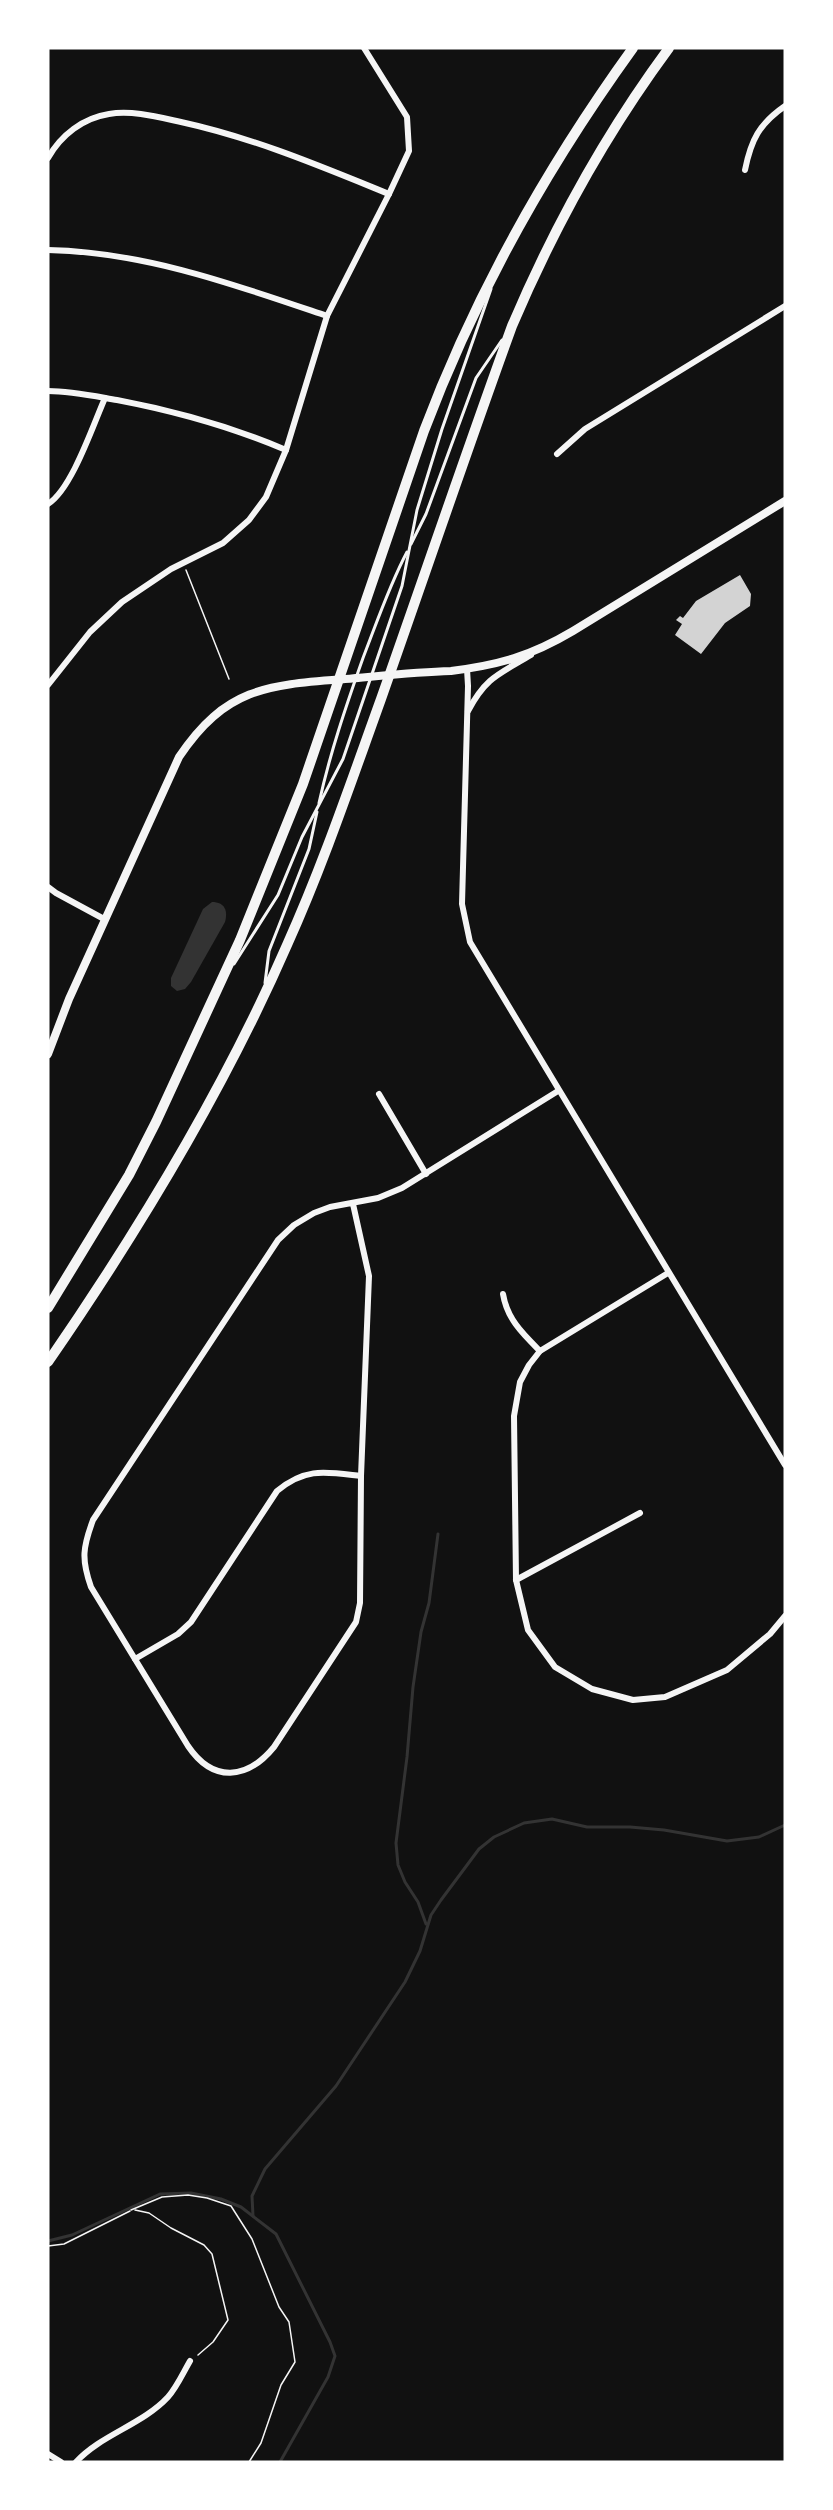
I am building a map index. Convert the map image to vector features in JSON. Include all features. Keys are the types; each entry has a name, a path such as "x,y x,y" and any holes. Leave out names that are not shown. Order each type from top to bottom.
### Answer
{"highway":[{"path":"48,1308 91,1241 129,1175 219,988 303,784 407,479 444,379 507,248 555,161 590,107 633,48"},
{"path":"48,1362 108,1271 206,1113 263,998 331,840 512,326 541,256 616,122 669,48"}],"main road":[{"path":"48,1054 104,919 179,757 198,730 223,709 257,691 276,685 467,669 500,664 539,650 785,501"}],"street":[{"path":"48,685 90,632 107,615 137,590 223,543 249,520 266,497 286,450 327,316 409,151 407,117 364,48"},
{"path":"745,170 750,146 762,126 785,106"},
{"path":"48,158 62,139 79,125 101,115 134,113 249,139 389,194"},
{"path":"48,250 101,253 156,263 250,289 327,316"},
{"path":"558,454 585,429 785,306"},
{"path":"48,391 66,391 173,412 250,435 286,450"},
{"path":"48,504 56,499 80,456 105,398"},
{"path":"468,712 478,693 489,680 539,650"},
{"path":"467,669 468,712 462,904 466,929 478,958 785,1465"},
{"path":"48,887 61,897 104,919"},
{"path":"354,1204 369,1276 361,1476 361,1581 356,1622 268,1755 251,1769 233,1773 212,1770 197,1760 91,1587 83,1565 84,1544 93,1520 278,1240 294,1225 330,1207 378,1198 426,1174 558,1091"},
{"path":"379,1094 426,1174"},
{"path":"668,1273 540,1351 520,1382 514,1416 516,1580 528,1630 555,1667 592,1689 633,1700 665,1697 727,1670 770,1634 785,1616"},
{"path":"503,1294 508,1313 515,1324 540,1351"},
{"path":"135,1659 178,1634 191,1622 277,1491 290,1480 306,1474 321,1472 361,1476"},
{"path":"516,1580 640,1513"},
{"path":"76,2462 99,2441 162,2403 174,2389 190,2361"},
{"path":"48,2454 61,2462"}],"lane":[{"path":"219,988 278,896 303,837 343,759 402,586 417,510 442,429 507,248"},
{"path":"263,998 269,951 309,849 328,759 390,583 426,514 477,378 512,326"}],"path":[{"path":"184,563 229,679"},
{"path":"48,2246 64,2244 162,2197 188,2195 207,2198 231,2206 252,2239 279,2307 290,2322 295,2362 281,2385 261,2443 249,2462"},
{"path":"131,2210 149,2213 171,2228 204,2245 212,2254 228,2320 213,2342 190,2361"}],"shaded area":[{"path":"212,902 223,905 225,908 225,922 191,982 185,989 177,991 171,986 171,978 203,909"}],"building":[{"path":"740,575 751,594 750,606 725,623 701,654 675,635 682,624 676,620 680,616 683,618 696,601"}],"waterway":[{"path":"426,1924 418,1902 405,1882 398,1865 396,1843 413,1687 421,1632 429,1603 438,1534"},
{"path":"253,2216 252,2196 265,2169 336,2086 405,1982 420,1951 431,1915 479,1849 494,1837 524,1823 552,1819 587,1827 664,1830 727,1841 759,1837 785,1825"},
{"path":"48,2241 72,2235 160,2194 191,2193 221,2199 241,2207 276,2234 335,2356 328,2377 280,2462"}]}
